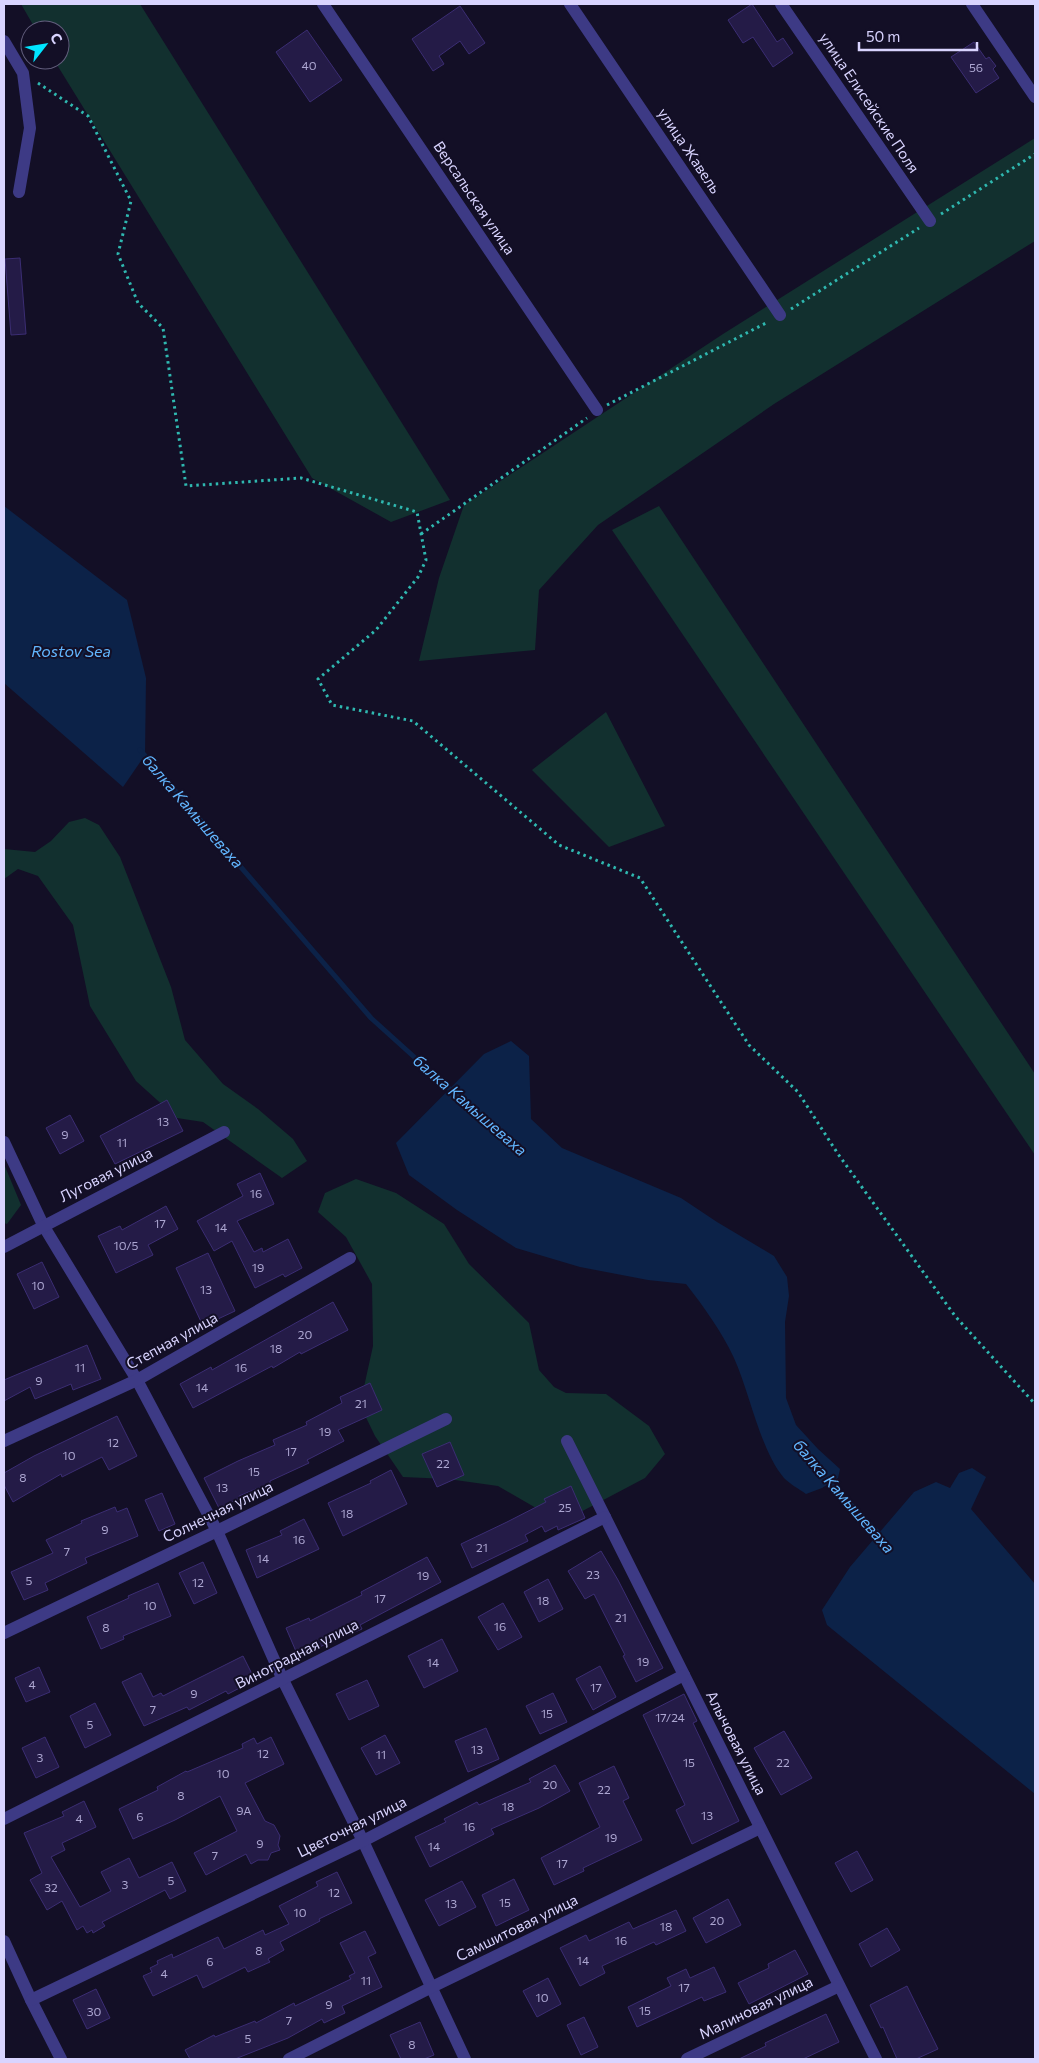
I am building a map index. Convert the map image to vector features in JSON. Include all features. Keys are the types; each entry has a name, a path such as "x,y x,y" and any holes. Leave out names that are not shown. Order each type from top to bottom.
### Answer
{"street":[{"name":"Версальская улица","path":"323,4 598,410"},
{"name":"улица Жавель","path":"570,4 780,316"},
{"name":"улица Елисейские Поля","path":"781,4 930,221"},
{"path":"972,4 1035,97"},
{"path":"4,41 23,73 30,128 19,192"},
{"name":"Луговая улица","path":"4,1246 224,1132"},
{"path":"4,1142 43,1226 137,1380 217,1531 283,1680 363,1841 465,2059"},
{"name":"Степная улица","path":"4,1441 137,1380 350,1258"},
{"name":"Солнечная улица","path":"4,1633 446,1419"},
{"name":"Алычовая улица","path":"566,1441 876,2059"},
{"name":"Виноградная улица","path":"4,1819 605,1517"},
{"name":"Цветочная улица","path":"31,2000 363,1841 684,1675"},
{"name":"Самшитовая улица","path":"289,2059 432,1987 760,1828"},
{"path":"4,1941 61,2059"},
{"name":"Малиновая улица","path":"687,2059 839,1986"}],"path":[{"path":"23,73 88,116 132,201 118,254 138,303 163,328 186,486 301,478 417,512 426,560 418,576 376,630 318,679 332,705 413,721 559,845 640,878 749,1045 798,1092 838,1154 955,1316 1035,1404"},
{"path":"421,534 598,410 780,316 1035,154"}],"green space":[{"path":"21,4 140,4 450,500 391,522 312,478 60,70 70,70 70,20 30,20"},
{"path":"1035,138 1035,241 774,404 598,525 539,590 535,650 419,661 439,578 464,505 723,334"},
{"path":"659,506 1035,1074 1035,1155 612,530"},
{"path":"606,712 665,826 609,847 532,770"},
{"path":"85,818 99,825 120,857 171,987 185,1040 223,1084 258,1109 293,1139 307,1161 282,1178 203,1122 177,1118 136,1081 90,1006 73,925 38,876 18,869 4,879 4,849 35,852 51,841 69,822"},
{"path":"4,1164 21,1205 7,1224 4,1223"},
{"path":"356,1179 396,1193 444,1224 469,1264 529,1323 539,1370 554,1387 566,1393 606,1394 649,1426 665,1454 645,1478 573,1516 543,1512 498,1486 448,1479 403,1477 375,1436 360,1405 373,1346 372,1284 346,1237 318,1212 325,1193"}],"water":[{"name":"Rostov Sea","path":"4,506 127,600 146,678 145,755 123,787 4,683"},
{"path":"511,1041 529,1056 531,1119 562,1148 681,1198 774,1256 787,1277 789,1296 785,1322 786,1398 796,1425 840,1469 838,1478 822,1488 806,1494 784,1478 768,1452 740,1372 729,1348 712,1320 686,1284 648,1280 580,1267 516,1248 457,1210 409,1175 396,1143 484,1054"},
{"path":"972,1468 986,1477 971,1509 1035,1584 1035,1794 827,1625 822,1610 850,1567 914,1492 936,1482 950,1488 959,1473"}],"building":[{"path":"752,4 777,42 783,38 793,53 773,67 753,37 743,43 728,20"},
{"path":"460,6 485,43 469,54 460,41 439,56 444,64 433,71 412,39"},
{"path":"307,30 342,80 310,102 276,52"},
{"path":"974,42 986,59 989,57 996,66 993,69 999,78 976,93 951,57"},
{"path":"20,258 26,334 11,335 5,259"},
{"path":"167,1100 183,1131 115,1164 100,1136"},
{"path":"70,1115 84,1141 60,1154 46,1128"},
{"path":"260,1173 274,1204 237,1221 254,1252 262,1248 263,1252 288,1239 302,1268 285,1277 283,1274 255,1288 232,1241 214,1251 197,1221 243,1196 237,1184"},
{"path":"166,1206 178,1229 148,1245 153,1255 116,1273 98,1236 120,1226 122,1230"},
{"path":"208,1253 235,1311 203,1326 176,1268"},
{"path":"42,1262 59,1297 34,1309 17,1274"},
{"path":"333,1302 348,1330 301,1354 300,1352 273,1368 272,1366 193,1408 180,1384 211,1367 212,1370"},
{"path":"87,1345 101,1379 73,1390 71,1384 35,1399 30,1387 4,1401 4,1380"},
{"path":"370,1383 382,1410 338,1430 344,1441 307,1460 309,1463 239,1496 240,1498 219,1508 204,1478 275,1445 273,1440 307,1425 306,1422 342,1403 340,1397"},
{"path":"117,1416 137,1456 109,1470 102,1457 62,1477 61,1474 13,1502 4,1485 4,1473 34,1456"},
{"path":"450,1442 464,1475 437,1487 422,1454"},
{"path":"391,1470 407,1504 343,1536 328,1503 371,1483 370,1481"},
{"path":"571,1486 585,1518 558,1530 557,1526 545,1532 542,1526 525,1535 528,1541 472,1568 461,1544 546,1502 544,1499"},
{"path":"162,1493 175,1524 159,1531 145,1500"},
{"path":"115,1507 117,1512 127,1508 138,1536 85,1558 87,1563 45,1583 48,1590 24,1600 11,1572 53,1553 46,1540 82,1523 81,1521"},
{"path":"304,1519 319,1549 257,1578 246,1550 282,1535 280,1531"},
{"path":"601,1551 663,1668 636,1682 623,1656 625,1655 594,1594 585,1599 568,1571"},
{"path":"427,1557 441,1582 360,1625 362,1629 298,1656 286,1628 309,1618 310,1621 362,1595 361,1592"},
{"path":"203,1562 217,1593 194,1604 179,1573"},
{"path":"548,1579 563,1609 539,1622 524,1592"},
{"path":"158,1583 171,1616 123,1636 124,1639 101,1649 87,1617"},
{"path":"503,1603 522,1637 498,1650 478,1617"},
{"path":"442,1639 458,1671 424,1688 408,1656"},
{"path":"243,1656 255,1680 228,1694 226,1691 189,1710 187,1707 144,1726 122,1682 141,1673 153,1697 161,1693 163,1696"},
{"path":"600,1666 616,1697 593,1710 576,1679"},
{"path":"39,1667 50,1692 26,1702 15,1678"},
{"path":"367,1680 379,1706 349,1720 336,1694"},
{"path":"553,1693 567,1722 540,1734 526,1706"},
{"path":"684,1694 697,1721 693,1723 739,1821 692,1844 676,1810 685,1805 643,1715"},
{"path":"95,1703 111,1735 85,1748 70,1716"},
{"path":"486,1728 499,1759 468,1772 455,1741"},
{"path":"784,1731 812,1778 781,1795 754,1748"},
{"path":"385,1735 400,1763 376,1775 361,1748"},
{"path":"45,1737 59,1767 36,1778 22,1748"},
{"path":"271,1737 284,1764 245,1783 265,1821 274,1825 280,1836 278,1845 280,1850 271,1853 268,1860 258,1860 251,1864 246,1854 206,1875 194,1853 237,1831 220,1796 175,1820 133,1839 119,1809 158,1790 157,1787 186,1771 243,1748 242,1744 254,1738 257,1744"},
{"path":"555,1765 570,1791 539,1808 491,1829 494,1834 430,1867 415,1837 446,1822 444,1819 477,1802 479,1805 531,1782 529,1779"},
{"path":"614,1766 629,1798 623,1801 642,1840 583,1868 584,1871 554,1885 541,1858 600,1827 579,1783"},
{"path":"84,1801 96,1827 62,1843 65,1850 51,1857 80,1907 111,1891 101,1872 129,1858 139,1878 172,1862 186,1891 170,1899 165,1890 102,1922 105,1926 93,1933 92,1930 87,1933 83,1926 77,1930 62,1901 47,1910 30,1880 42,1873 24,1833 64,1816 62,1812"},
{"path":"857,1851 873,1880 851,1892 835,1863"},
{"path":"337,1872 352,1903 319,1919 320,1921 280,1942 284,1950 268,1959 270,1962 248,1972 245,1967 203,1988 197,1975 153,1996 143,1976 152,1972 150,1968 158,1964 157,1961 172,1954 173,1958 218,1937 224,1949 263,1930 265,1935 289,1924 279,1906 318,1886 316,1882"},
{"path":"514,1879 529,1910 496,1926 482,1895"},
{"path":"462,1881 476,1907 439,1926 425,1900"},
{"path":"728,1899 741,1925 706,1943 693,1918"},
{"path":"676,1910 686,1931 656,1945 654,1942 602,1966 605,1973 580,1986 560,1948 586,1935 589,1941 629,1922 633,1929"},
{"path":"887,1928 900,1950 871,1967 859,1944"},
{"path":"365,1931 376,1953 368,1957 382,1987 342,2006 345,2013 324,2023 322,2019 288,2038 235,2059 190,2059 185,2050 214,2035 215,2037 255,2021 256,2023 294,2003 295,2006 351,1979 349,1976 355,1973 340,1943"},
{"path":"795,1950 808,1974 749,2004 738,1983 769,1968 768,1964"},
{"path":"714,1967 726,1992 704,2001 702,1997 637,2027 628,2007 671,1986 667,1978 686,1969 690,1978"},
{"path":"548,1978 561,2004 537,2017 523,1991"},
{"path":"907,1986 938,2049 916,2059 897,2059 883,2027 881,2028 870,2005"},
{"path":"96,1989 110,2018 87,2029 73,2000"},
{"path":"826,2014 839,2042 803,2059 739,2059 766,2046 765,2043"},
{"path":"584,2017 598,2047 581,2055 567,2025"},
{"path":"420,2022 434,2055 424,2059 401,2059 390,2035"}],"waterway":[{"name":"балка Камышеваха","path":"140,750 371,1018 453,1092"},
{"name":"балка Камышеваха","path":"825,1478 882,1537"}]}
